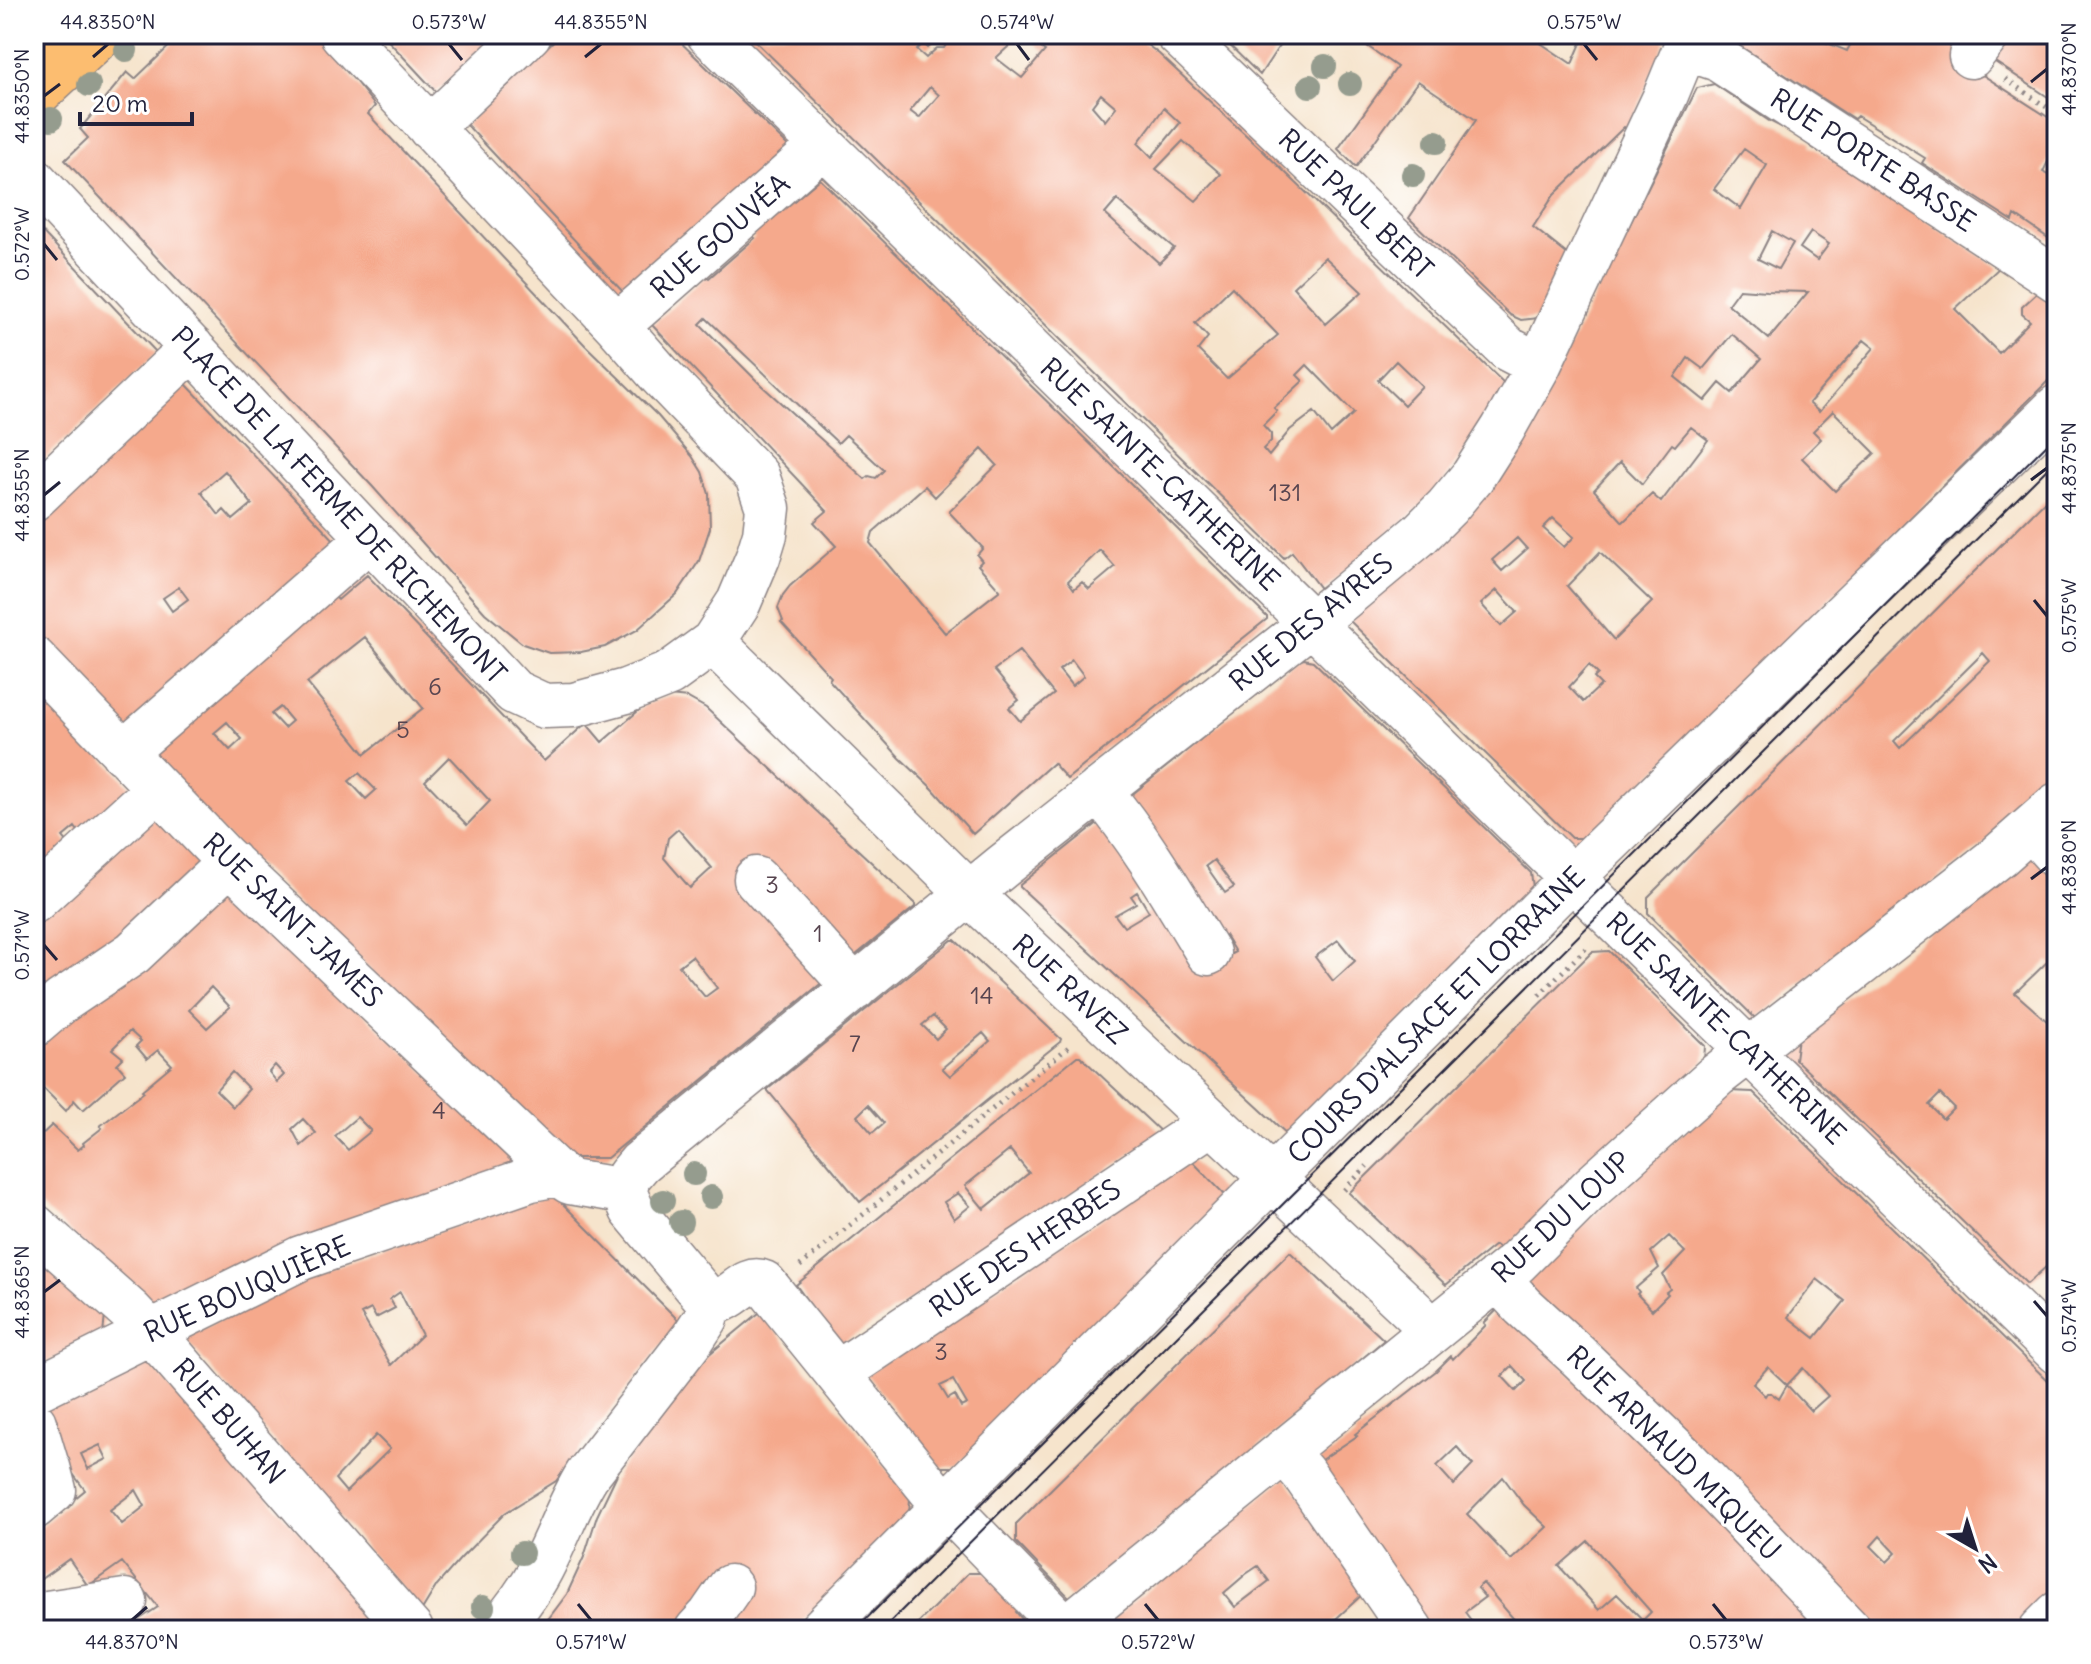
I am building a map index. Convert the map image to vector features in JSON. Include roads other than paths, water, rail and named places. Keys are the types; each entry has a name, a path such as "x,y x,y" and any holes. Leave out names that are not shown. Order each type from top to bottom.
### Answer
{"main road":[{"path":"34,47 48,34"},
{"path":"34,97 102,34"}],"street":[{"name":"PLACE DE LA FERME DE RICHEMONT","path":"34,180 514,692 544,706 574,705 626,691 669,674 713,642 739,602 765,534 768,508 757,476 342,34"},
{"path":"430,128 529,34"},
{"name":"RUE SAINTE-CATHERINE","path":"709,34 2057,1352"},
{"name":"RUE PAUL BERT","path":"1178,34 1508,349 1539,365"},
{"name":"RUE DES AYRES","path":"624,1191 629,1176 640,1163 969,893 1312,623 1419,535 1447,507 1473,476 1539,365 1688,41"},
{"name":"RUE PORTE BASSE","path":"1688,41 2057,280"},
{"name":"RUE GOUVÉA","path":"617,326 823,145"},
{"path":"34,498 192,348"},
{"name":"COURS D'ALSACE ET LORRAINE","path":"821,1630 1573,877 2057,407"},
{"path":"123,753 370,538"},
{"name":"RUE RAVEZ","path":"713,642 969,893 1431,1331"},
{"name":"RUE SAINT-JAMES","path":"34,659 230,862 558,1174"},
{"path":"34,901 158,788"},
{"path":"1099,790 1165,883 1208,953"},
{"name":"RUE DU LOUP","path":"1065,1630 1516,1263 1592,1187 1716,1076 1999,856 2048,830"},
{"path":"34,1025 62,1001 133,953 230,862"},
{"path":"756,879 855,988"},
{"name":"RUE DES HERBES","path":"838,1373 1212,1122"},
{"path":"558,1174 570,1182 624,1191 632,1210 711,1301 722,1301 746,1283 757,1280 764,1283 931,1490 1065,1630"},
{"name":"RUE BOUQUIÈRE","path":"34,1390 301,1258 531,1179 558,1174"},
{"name":"RUE BUHAN","path":"34,1226 150,1332 411,1630"},
{"name":"RUE ARNAUD MIQUEU","path":"1497,1278 1682,1456 1849,1630"},
{"path":"498,1630 530,1588 573,1497 587,1475 693,1338 706,1318 711,1301"},
{"path":"1284,1451 1303,1473 1411,1630"},
{"path":"697,1630 730,1587"},
{"path":"34,1615 125,1601"},
{"path":"2041,1630 2057,1614"}],"tram line":[{"path":"855,1630 2057,434"},
{"path":"882,1630 2057,459"}]}
